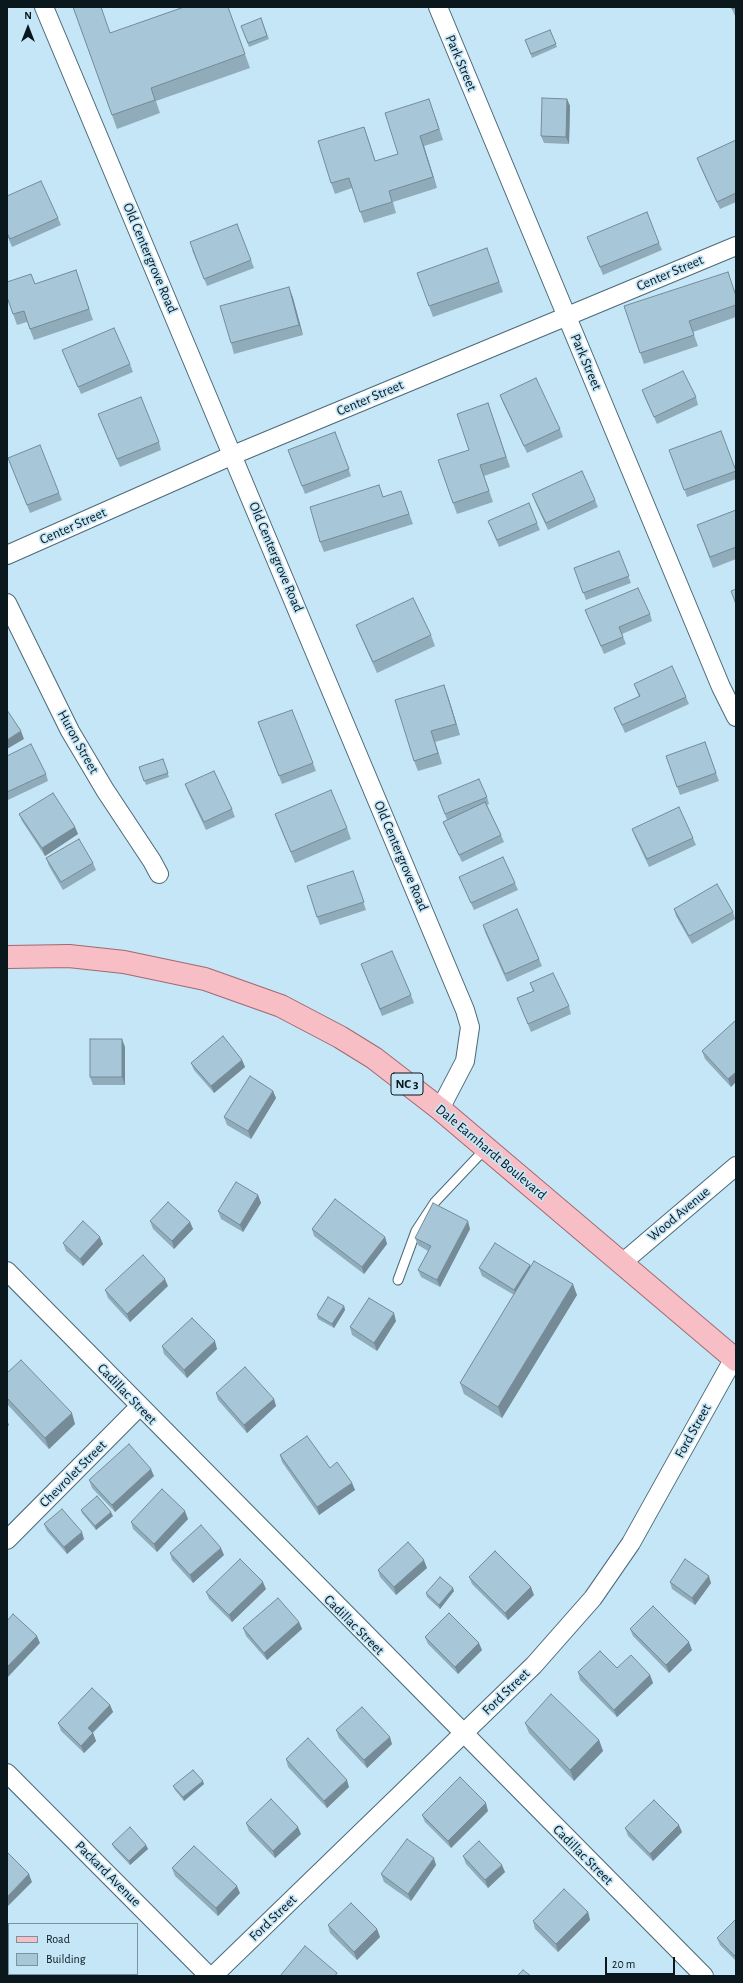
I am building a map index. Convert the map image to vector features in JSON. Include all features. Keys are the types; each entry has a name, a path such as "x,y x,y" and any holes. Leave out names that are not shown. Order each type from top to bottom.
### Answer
{"main road":[{"name":"Dale Earnhardt Boulevard","path":"7,957 69,956 124,962 205,979 280,1006 340,1037 374,1058 440,1109 735,1359"}],"street":[{"name":"Old Centergrove Road","path":"44,7 465,1010 470,1027 465,1061 440,1109"},
{"name":"Park Street","path":"438,7 721,687 736,717"},
{"name":"Center Street","path":"7,555 233,455 736,246"},
{"name":"Huron Street","path":"7,603 70,731 105,790 159,874"},
{"name":"Wood Avenue","path":"622,1263 736,1166"},
{"name":"Cadillac Street","path":"7,1271 462,1734 704,1976"},
{"name":"Ford Street","path":"213,1976 534,1665 593,1598 635,1536 735,1359"},
{"name":"Chevrolet Street","path":"7,1540 139,1407"},
{"name":"Packard Avenue","path":"7,1773 209,1976"}],"lane":[{"path":"398,1280 416,1231 435,1202 486,1148"}],"building":[{"path":"73,7 101,7 110,33 184,7 228,7 245,54 151,88 155,100 112,115"},
{"path":"261,18 267,36 248,43 241,26"},
{"path":"550,30 556,44 531,54 525,40"},
{"path":"542,98 567,99 566,137 541,136"},
{"path":"429,99 439,129 420,136 433,177 389,191 392,202 360,212 349,178 331,183 318,141 364,127 375,161 398,154 385,113"},
{"path":"736,140 736,193 717,202 697,158"},
{"path":"41,181 58,218 10,239 7,233 7,196"},
{"path":"647,212 659,243 600,267 587,237"},
{"path":"237,224 251,260 204,279 190,242"},
{"path":"487,248 499,282 429,306 417,273"},
{"path":"76,270 89,309 30,329 24,311 13,314 7,297 7,282 31,274 35,284"},
{"path":"728,272 736,296 736,305 689,321 694,335 640,353 624,306"},
{"path":"289,287 299,325 231,343 220,306"},
{"path":"114,328 130,364 78,387 62,350"},
{"path":"683,371 696,397 654,417 642,390"},
{"path":"536,378 560,429 524,446 500,395"},
{"path":"141,397 159,442 117,459 98,414"},
{"path":"488,403 506,457 480,465 489,491 453,503 438,460 469,450 457,414"},
{"path":"721,431 736,471 684,490 669,450"},
{"path":"335,432 349,469 302,486 288,450"},
{"path":"40,445 59,493 27,505 8,458"},
{"path":"582,471 595,500 546,523 532,494"},
{"path":"379,485 383,497 401,491 409,514 320,542 310,507"},
{"path":"529,503 537,523 497,540 488,521"},
{"path":"736,510 736,547 710,557 697,525"},
{"path":"619,551 629,576 583,593 574,568"},
{"path":"638,588 650,614 619,627 623,637 601,646 585,610"},
{"path":"736,589 736,604 731,591"},
{"path":"413,598 431,635 373,662 356,625"},
{"path":"672,666 686,697 622,725 614,708 640,696 634,684"},
{"path":"444,685 456,724 431,731 438,753 414,761 395,700"},
{"path":"7,710 21,731 7,740"},
{"path":"292,710 313,763 279,776 258,722"},
{"path":"705,742 716,773 677,787 666,756"},
{"path":"31,744 46,774 7,792 7,756"},
{"path":"163,759 168,773 144,781 139,767"},
{"path":"214,771 232,809 204,822 185,784"},
{"path":"479,779 487,797 445,814 438,796"},
{"path":"331,790 347,828 291,852 275,814"},
{"path":"53,793 75,827 42,848 19,814"},
{"path":"485,802 501,835 459,855 443,822"},
{"path":"679,807 693,838 647,859 632,829"},
{"path":"79,839 93,863 61,882 46,858"},
{"path":"503,857 515,883 471,903 459,877"},
{"path":"353,871 364,902 317,917 307,886"},
{"path":"717,884 733,912 689,936 674,909"},
{"path":"517,909 539,959 505,974 483,925"},
{"path":"392,951 411,995 380,1009 361,964"},
{"path":"553,973 569,1006 528,1024 517,998 534,991 530,983"},
{"path":"736,1020 736,1072 728,1079 702,1051"},
{"path":"223,1036 242,1060 211,1086 191,1063"},
{"path":"90,1039 122,1039 122,1077 90,1077"},
{"path":"250,1076 273,1091 248,1131 224,1117"},
{"path":"236,1182 258,1195 240,1225 218,1211"},
{"path":"335,1199 385,1237 362,1267 312,1229"},
{"path":"168,1202 190,1222 172,1241 150,1221"},
{"path":"433,1203 468,1221 437,1280 418,1270 431,1246 415,1238"},
{"path":"83,1221 100,1237 80,1259 63,1243"},
{"path":"495,1243 530,1265 514,1290 479,1268"},
{"path":"143,1255 165,1279 127,1314 105,1290"},
{"path":"534,1261 573,1284 498,1407 460,1383"},
{"path":"328,1297 344,1306 332,1324 317,1315"},
{"path":"369,1298 394,1313 374,1343 350,1327"},
{"path":"192,1318 215,1341 184,1370 162,1346"},
{"path":"21,1360 72,1413 45,1438 7,1398 7,1373"},
{"path":"245,1367 274,1399 244,1425 216,1393"},
{"path":"307,1436 330,1468 337,1462 352,1483 317,1507 280,1455"},
{"path":"129,1444 151,1469 112,1505 89,1480"},
{"path":"162,1489 185,1511 154,1544 131,1522"},
{"path":"97,1496 111,1512 95,1526 81,1510"},
{"path":"62,1509 82,1532 64,1547 44,1524"},
{"path":"201,1525 221,1548 190,1575 170,1553"},
{"path":"408,1542 424,1560 394,1587 378,1570"},
{"path":"495,1551 531,1587 505,1613 469,1577"},
{"path":"240,1559 263,1582 229,1615 206,1592"},
{"path":"685,1559 709,1576 692,1598 670,1582"},
{"path":"440,1577 453,1588 439,1605 426,1593"},
{"path":"278,1598 299,1622 264,1653 243,1628"},
{"path":"653,1606 689,1642 666,1665 630,1629"},
{"path":"449,1613 479,1643 455,1667 425,1637"},
{"path":"13,1614 37,1636 7,1667 7,1621"},
{"path":"600,1651 617,1668 631,1655 650,1675 614,1710 578,1672"},
{"path":"92,1688 110,1705 88,1728 93,1733 81,1746 58,1723"},
{"path":"551,1694 599,1740 570,1770 525,1723"},
{"path":"362,1707 390,1737 364,1760 336,1730"},
{"path":"308,1738 347,1780 324,1801 286,1759"},
{"path":"193,1770 203,1781 183,1797 173,1786"},
{"path":"460,1777 486,1803 448,1841 422,1815"},
{"path":"271,1799 298,1827 273,1851 246,1823"},
{"path":"654,1800 679,1825 650,1854 625,1828"},
{"path":"130,1827 146,1845 129,1861 112,1844"},
{"path":"407,1839 434,1858 408,1894 381,1874"},
{"path":"479,1841 502,1865 485,1880 463,1856"},
{"path":"194,1846 237,1886 216,1908 172,1868"},
{"path":"7,1852 29,1874 7,1897"},
{"path":"564,1889 588,1912 556,1944 533,1921"},
{"path":"351,1903 377,1929 354,1952 328,1925"},
{"path":"736,1919 736,1957 717,1938"},
{"path":"305,1946 337,1973 335,1976 280,1976"},
{"path":"523,1970 531,1976 517,1976"},
{"path":"18,1975 45,1975 44,1976"}]}
